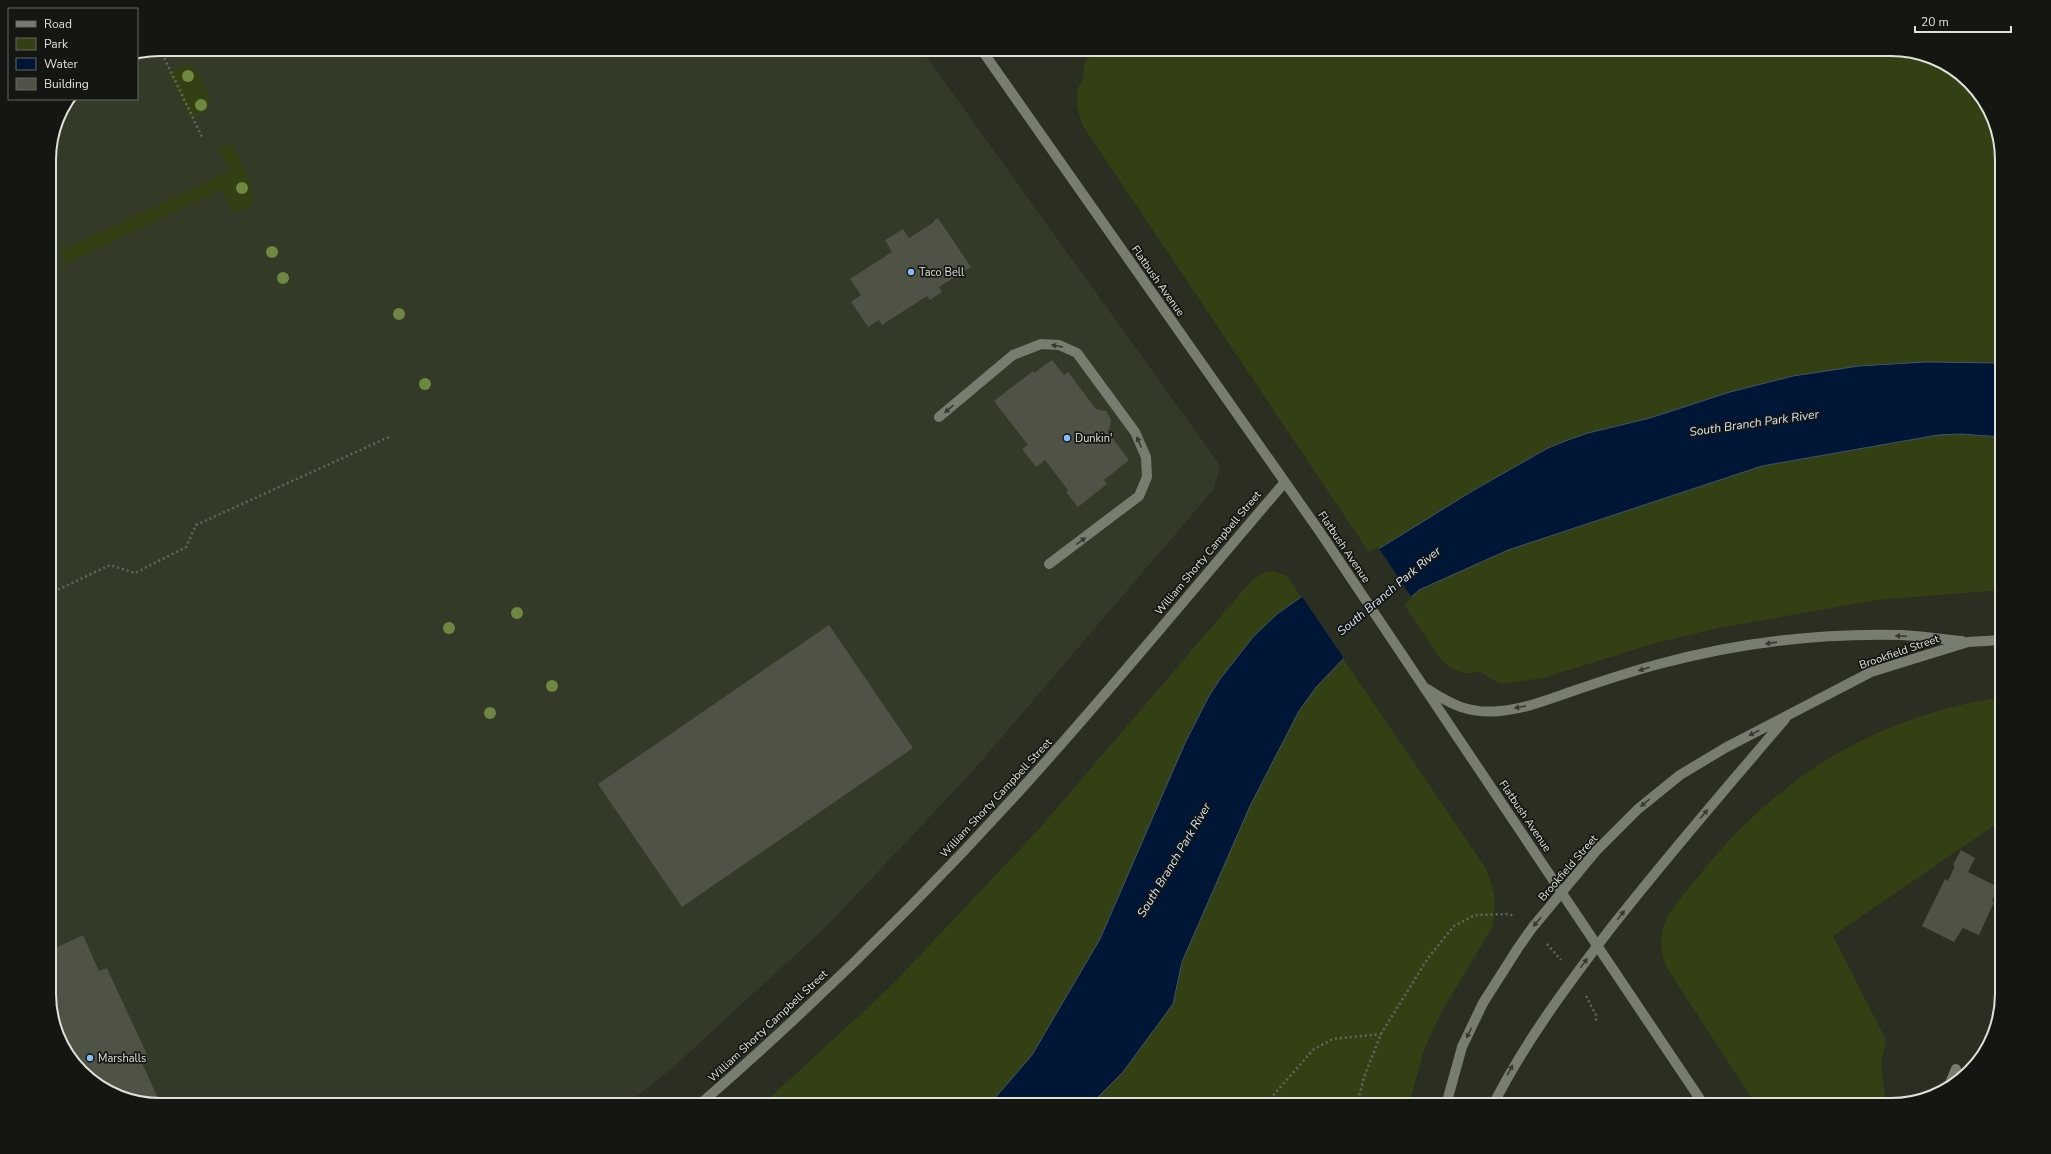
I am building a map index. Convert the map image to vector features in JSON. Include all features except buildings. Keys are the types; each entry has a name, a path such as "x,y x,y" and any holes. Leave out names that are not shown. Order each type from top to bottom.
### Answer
{"street":[{"name":"Flatbush Avenue","path":"985,56 1342,565 1699,1098"},
{"path":"939,417 1013,355 1042,344 1059,345 1077,353 1135,432 1146,457 1146,478 1139,496 1049,564"},
{"name":"William Shorty Campbell Street","path":"707,1098 754,1057 809,1005 930,886 1064,741 1284,482"},
{"path":"1423,686 1451,704 1474,712 1500,711 1531,705 1660,664 1731,648 1788,640 1846,636 1902,636 1968,642"},
{"name":"Brookfield Street","path":"1448,1098 1462,1047 1483,1003 1532,928 1596,851 1638,809 1680,775 1725,748 1871,672 1968,642 1995,640"},
{"name":"Brookfield Street","path":"1496,1098 1513,1065 1539,1023 1597,946 1651,876 1788,715"},
{"path":"1953,1077 1956,1069"}],"path":[{"path":"163,56 203,139"},
{"path":"56,591 110,565 135,573 186,546 196,525 391,436"},
{"path":"1359,1098 1364,1077 1381,1034 1428,958 1454,926 1475,915 1509,914"},
{"path":"1596,1015 1596,1021"},
{"path":"1271,1098 1314,1049 1332,1039 1381,1034"}],"shaded area":[{"path":"160,56 926,56 1220,465 1214,489 972,772 827,926 671,1069 635,1098 160,1098 133,1094 108,1084 87,1067 74,1052 67,1040 58,1014 56,1001 56,153 64,120 76,100 138,100 138,59"}],"green space":[{"path":"1090,56 1891,56 1918,60 1943,70 1964,87 1977,102 1989,127 1995,153 1995,591 1877,600 1719,628 1655,643 1544,678 1500,684 1479,671 1474,673 1464,673 1450,667 1442,661 1083,126 1077,107 1077,90 1083,78 1084,63"},
{"path":"184,65 191,66 197,70 211,98 207,111 190,119 168,73"},
{"path":"231,142 246,172 252,190 252,203 244,210 234,214 222,190 66,264 60,251 229,171 218,148"},
{"path":"1272,571 1287,576 1487,870 1495,898 1493,926 1442,1011 1424,1050 1411,1098 770,1098 889,988 1039,829 1251,581 1265,572"},
{"path":"1995,698 1995,825 1833,936 1886,1040 1881,1064 1885,1098 1751,1098 1667,968 1662,954 1661,941 1663,929 1672,909 1728,842 1760,810 1795,782 1831,757 1870,736 1911,720 1955,706"}],"water":[{"name":"South Branch Park River","path":"1926,362 1995,363 1995,436 1960,434 1938,435 1762,466 1508,550 1419,590 1350,652 1317,686 1299,711 1250,806 1182,962 1173,1004 1123,1072 1097,1098 995,1098 1032,1055 1100,939 1185,743 1209,696 1220,679 1253,637 1277,614 1304,595 1474,490 1548,448 1588,433 1650,418 1730,392 1793,376 1859,366"}],"pier":[{"path":"1378,547 1412,598 1345,660 1301,595"}],"place":[{"name":"Taco Bell","path":"911,272"},
{"name":"Dunkin'","path":"1067,438"},
{"name":"Marshalls","path":"90,1058"}]}
